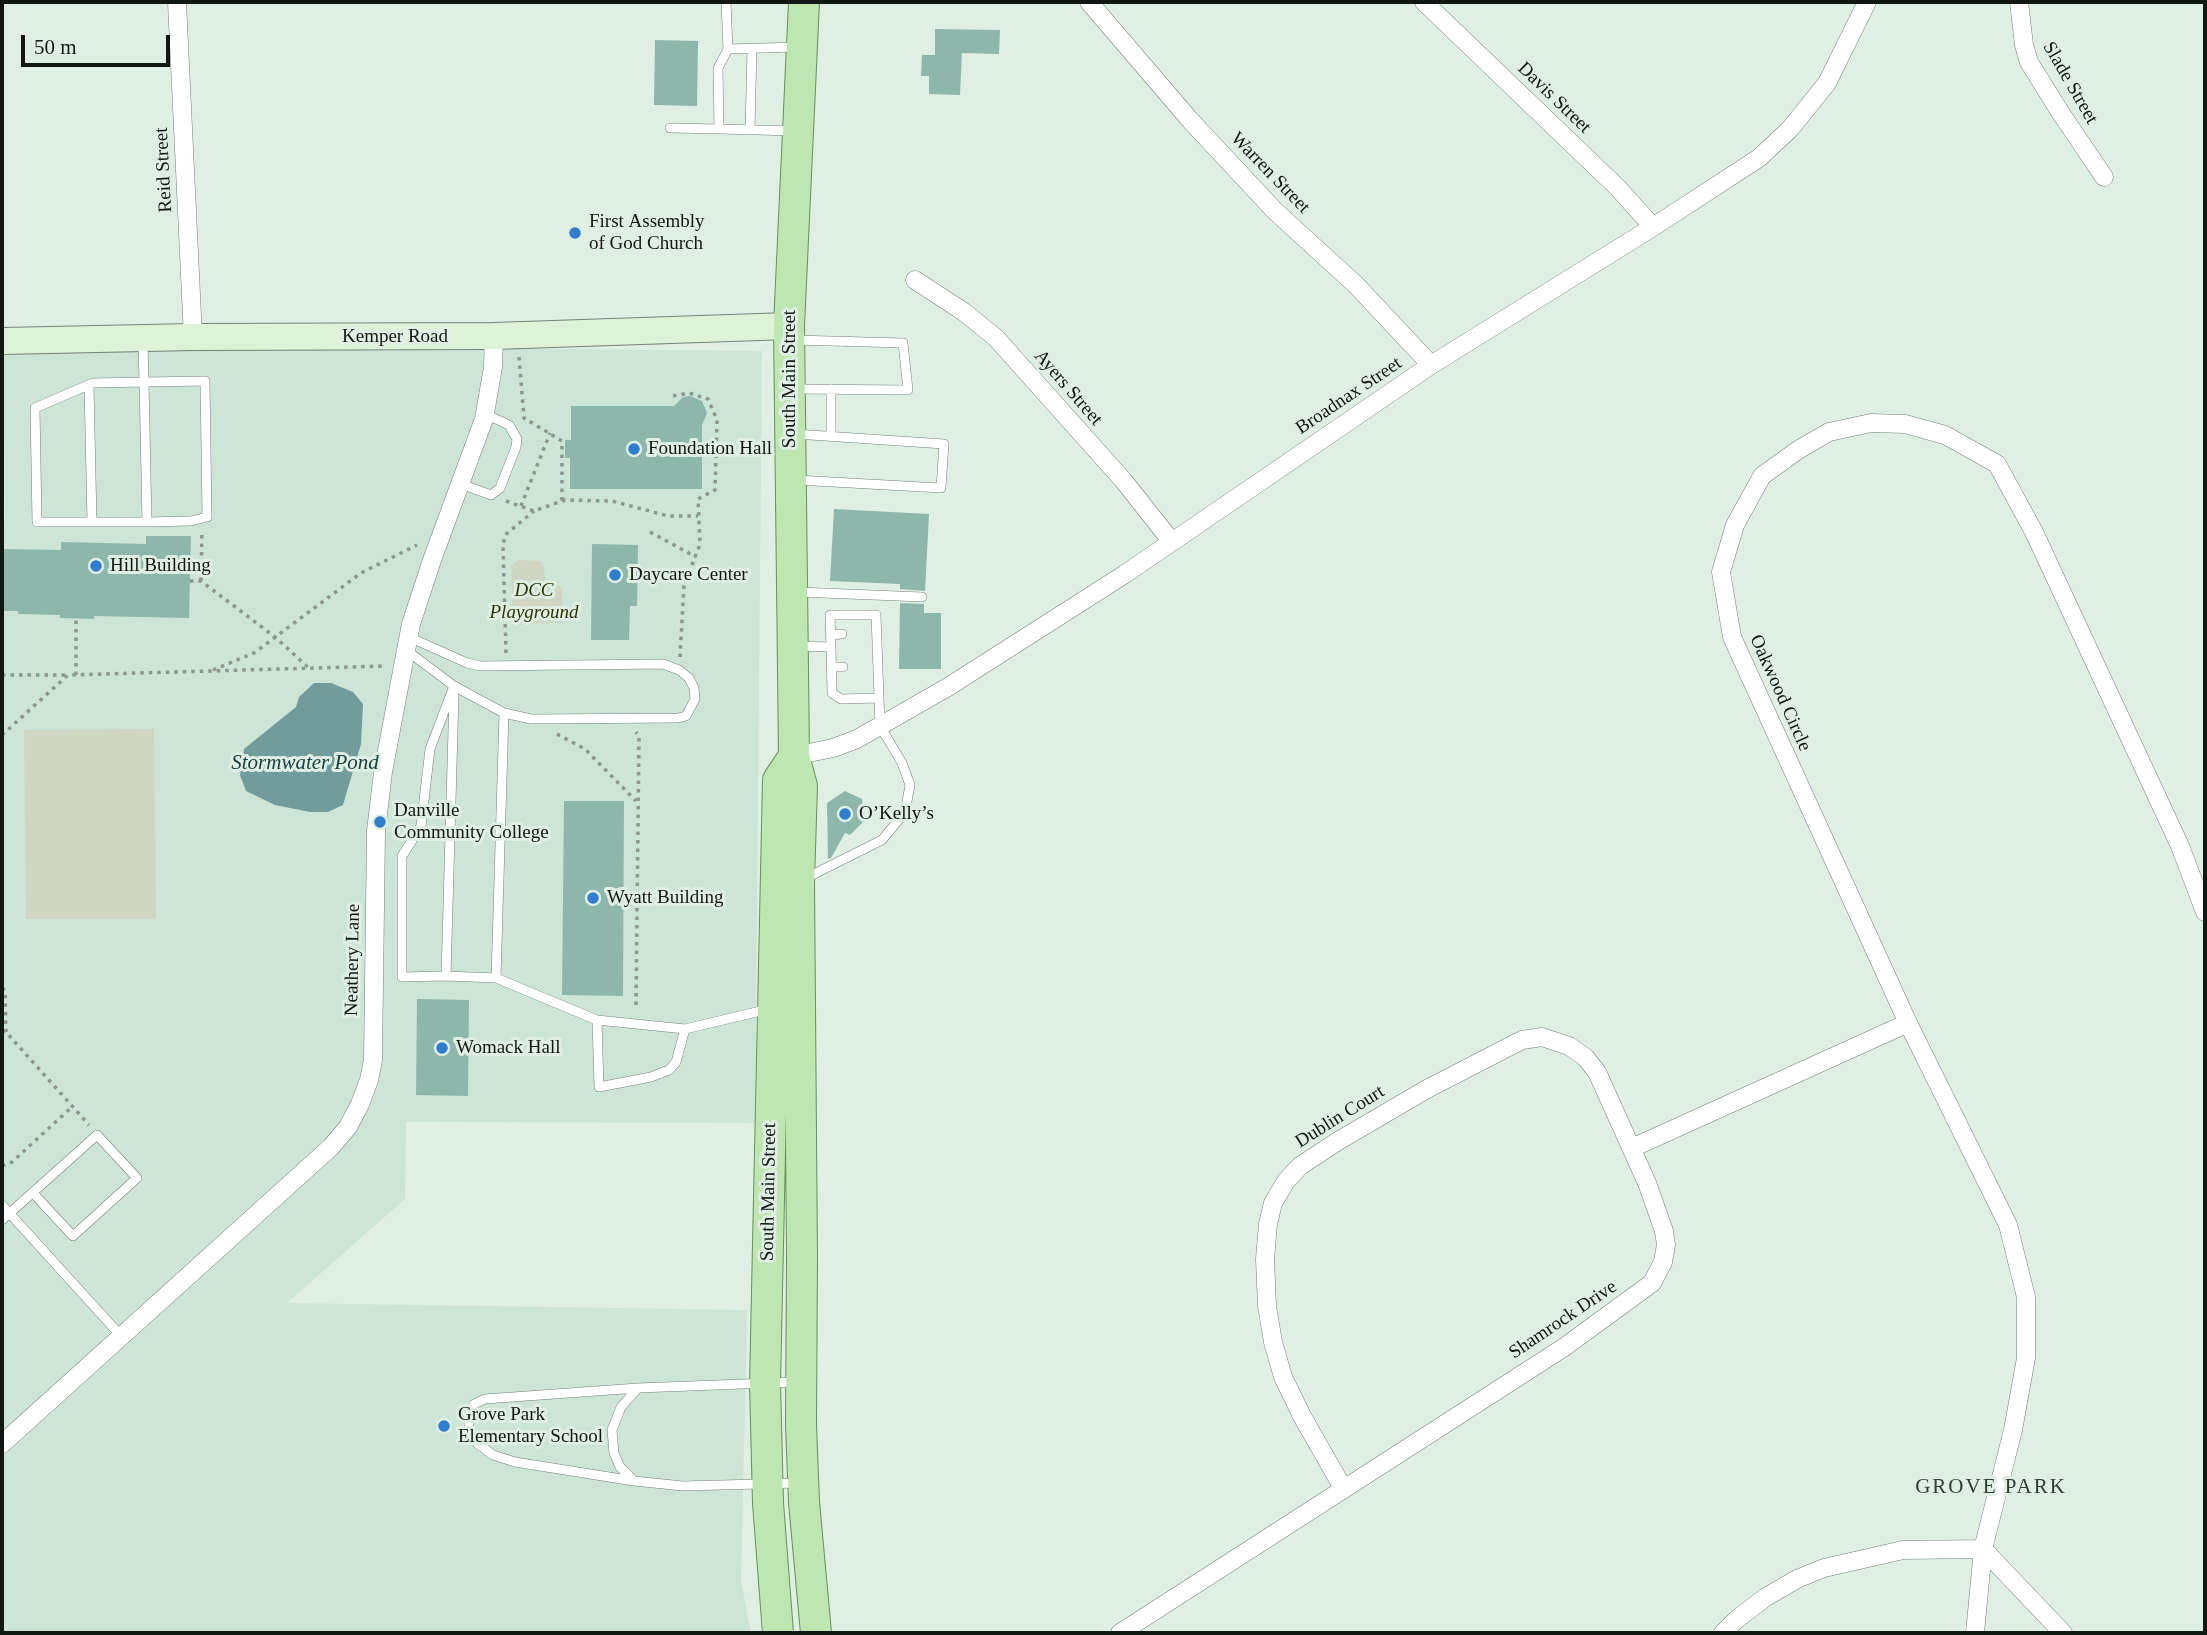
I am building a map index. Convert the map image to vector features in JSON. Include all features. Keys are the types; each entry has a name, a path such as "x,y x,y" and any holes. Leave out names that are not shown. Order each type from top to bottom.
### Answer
{"main road":[{"name":"South Main Street","path":"804,2 789,333 794,756 802,786 799,881 803,1483 816,1633"},
{"name":"South Main Street","path":"778,1633 768,1484 765,1384 778,780 794,756"}],"street":[{"name":"Reid Street","path":"177,2 193,337"},
{"name":"Warren Street","path":"1089,2 1199,130 1275,211 1356,285 1431,365"},
{"name":"Davis Street","path":"1424,2 1618,188 1653,227"},
{"name":"Broadnax Street","path":"794,756 833,748 857,739 999,656 1172,542 1431,365 1759,158 1790,129 1827,83 1867,2"},
{"name":"Slade Street","path":"2019,2 2024,45 2029,62 2104,177"},
{"name":"Ayers Street","path":"915,280 964,312 996,338 1123,480 1172,542"},
{"name":"Kemper Road","path":"2,341 789,333"},
{"name":"Neathery Lane","path":"2,1444 331,1147 348,1127 360,1104 373,1059 376,831 383,772 406,651 443,532 485,414 493,367 506,336"},
{"name":"Oakwood Circle","path":"1975,1633 1983,1549 2013,1430 2026,1358 2026,1297 2008,1225 1908,1023 1732,637 1721,572 1735,525 1762,476 1829,432 1871,423 1905,424 1945,435 1997,464 2058,583 2180,846 2205,912"},
{"path":"1632,1148 1908,1023"},
{"name":"Dublin Court","path":"1343,1488 1283,1377 1273,1342 1267,1306 1265,1259 1273,1203 1286,1181 1300,1166 1338,1140 1427,1089 1512,1043 1542,1037 1559,1041 1585,1057 1597,1072 1632,1148"},
{"name":"Shamrock Drive","path":"1120,1633 1563,1348 1652,1283 1663,1262 1666,1245 1664,1231 1632,1148"},
{"path":"1723,1633 1766,1597 1797,1579 1824,1568 1903,1550 1983,1549 2063,1633"}],"lane":[{"path":"719,129 718,68 728,49 726,2"},
{"path":"728,49 801,47"},
{"path":"750,130 752,49"},
{"path":"670,128 797,131"},
{"path":"789,333 903,343 908,390 790,389"},
{"path":"143,338 147,522"},
{"path":"205,381 207,517 191,521 37,522 35,408 89,385 144,382 205,381"},
{"path":"89,385 92,522"},
{"path":"831,389 831,436"},
{"path":"461,484 491,495 500,488 516,447 517,439 509,425 485,414"},
{"path":"790,434 944,444 941,488 791,480"},
{"path":"792,592 922,597"},
{"path":"799,881 882,840 905,812 910,785 902,763 880,726 879,698 877,666 876,615 830,615 832,693 841,699 879,698"},
{"path":"831,635 842,635"},
{"path":"865,635 877,635"},
{"path":"793,646 831,647"},
{"path":"406,651 480,666 663,664 679,670 689,678 695,699 686,716 678,718 531,719 504,713 454,686 406,651"},
{"path":"865,667 877,666"},
{"path":"831,667 843,667"},
{"path":"454,686 430,749 421,826 402,856 402,977 496,978 597,1020 685,1029 773,1008"},
{"path":"446,976 454,686"},
{"path":"496,978 504,713"},
{"path":"597,1020 599,1087 651,1077 669,1070 676,1062 685,1029"},
{"path":"6,1217 97,1135 137,1178 73,1236 33,1193"},
{"path":"2,1205 6,1217 121,1336"},
{"path":"801,1382 638,1388 485,1399 474,1404 468,1415 468,1428 478,1444 493,1455 515,1462 683,1486 803,1483"},
{"path":"635,1481 620,1467 614,1453 612,1430 621,1407 638,1388"}],"path":[{"path":"506,336 524,418 562,441 562,502"},
{"path":"673,396 689,393 708,399 717,420 715,490 698,499 700,544 684,586 679,670"},
{"path":"521,506 550,433"},
{"path":"491,495 534,511"},
{"path":"507,666 503,546 505,535 534,511 562,502 612,501 668,516 698,516"},
{"path":"201,581 202,518"},
{"path":"211,671 254,653 361,573 443,532"},
{"path":"650,532 696,557"},
{"path":"190,581 201,581 275,637 310,668"},
{"path":"76,618 76,675"},
{"path":"2,675 310,668 406,651"},
{"path":"2,735 68,675"},
{"path":"626,718 639,736 635,1005"},
{"path":"531,719 585,749 636,801"},
{"path":"2,988 5,990 4,1031 97,1135"},
{"path":"2,1166 12,1162 73,1106"}],"shaded area":[{"name":"Danville Community College","path":"267,346 762,351 755,1123 406,1122 405,1199 287,1303 747,1310 741,1581 751,1633 2,1633 2,521 5,521 3,353"}],"green space":[{"name":"DCC Playground","path":"519,560 541,561 546,586 557,585 562,588 566,622 513,625 511,565"},
{"path":"154,729 156,919 26,919 24,730"}],"water":[{"name":"Stormwater Pond","path":"314,683 331,683 353,692 363,704 361,744 343,805 328,812 310,812 275,805 246,791 240,775 244,749 296,707 299,697"}],"building":[{"path":"935,29 1000,30 999,54 962,53 960,95 929,94 929,76 921,76 922,55 935,55"},
{"path":"655,40 698,41 697,106 654,105"},
{"name":"Foundation Hall","path":"690,396 702,401 707,413 702,425 702,489 570,489 570,458 565,458 565,440 571,440 571,406 674,406 683,397"},
{"path":"834,509 929,514 925,591 900,589 900,584 830,581"},
{"name":"Hill Building","path":"146,536 191,536 189,618 60,618 60,615 2,611 2,549 61,550 61,542 146,544"},
{"name":"Daycare Center","path":"592,544 638,545 637,606 630,606 629,640 591,640"},
{"path":"900,603 924,604 924,613 941,613 941,669 899,669"},
{"path":"845,791 862,799 865,820 850,835 845,833 828,859 827,803"},
{"name":"Wyatt Building","path":"564,801 624,801 623,996 562,995"},
{"name":"Womack Hall","path":"417,999 469,1000 468,1096 416,1095"}],"place":[{"name":"First Assembly of God Church","path":"575,233"},
{"name":"Foundation Hall","path":"634,449"},
{"name":"Hill Building","path":"96,566"},
{"name":"Daycare Center","path":"615,575"},
{"name":"O’Kelly’s","path":"845,814"},
{"name":"Danville Community College","path":"380,822"},
{"name":"Wyatt Building","path":"593,898"},
{"name":"Womack Hall","path":"442,1048"},
{"name":"Grove Park Elementary School","path":"444,1426"}],"district":[{"name":"GROVE PARK","path":"1991,1487"}]}
